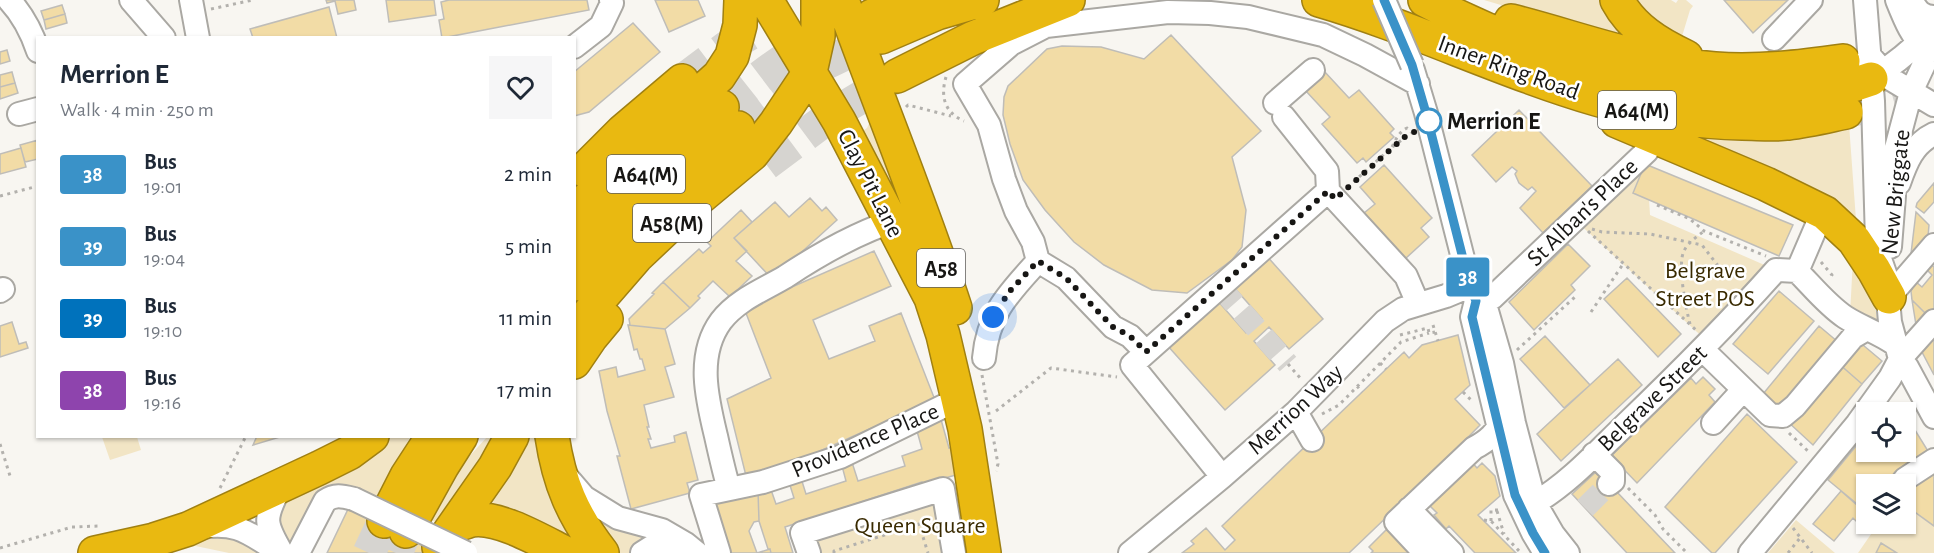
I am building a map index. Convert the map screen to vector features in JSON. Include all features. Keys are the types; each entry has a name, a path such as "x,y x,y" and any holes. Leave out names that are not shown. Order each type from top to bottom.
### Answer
{"highway":[{"path":"576,210 641,146 719,76 732,56 740,25 741,0"},
{"name":"Clay Pit Lane","path":"766,0 811,87 839,121 906,217 966,342 992,476 1003,553"},
{"path":"811,87 818,36 818,0"},
{"name":"Clay Pit Lane","path":"842,0 943,335 964,429 984,553"},
{"path":"910,0 877,26 937,13 982,0"},
{"path":"897,76 973,38 1068,0"},
{"name":"Inner Ring Road","path":"1319,0 1358,11 1437,40 1542,82 1627,108 1674,118 1714,123 1786,124 1846,112"},
{"name":"Inner Ring Road","path":"1426,0 1537,27 1638,56 1715,69 1771,71 1867,67"},
{"name":"A64(M)","path":"1426,0 1468,23 1539,51 1661,91 1737,100 1806,98 1867,67"},
{"name":"A64(M)","path":"1617,0 1632,21 1658,43 1715,69"},
{"name":"A64(M)","path":"576,178 623,131 682,81"},
{"name":"A64(M)","path":"1542,82 1607,116 1766,184 1825,213 1854,240 1887,286"},
{"name":"A58(M)","path":"576,330 637,256 692,204 752,153 776,123 811,87"},
{"name":"A64(M)","path":"576,244 614,204 667,155 730,117 662,193 576,282"},
{"name":"A58(M)","path":"576,304 689,194 776,123"},
{"name":"A64(M)","path":"576,359 591,337 646,273 702,218 766,164"},
{"path":"101,540 154,540 188,530 280,488 349,453 369,438"},
{"path":"432,438 407,476 395,526 442,466 460,438"},
{"path":"453,542 495,467 507,440"},
{"path":"554,451 566,495 602,553"},
{"path":"453,542 473,520 491,521 528,534 564,553"}],"street":[{"path":"9,0 22,14 36,45"},
{"path":"131,0 162,36"},
{"path":"576,45 601,26 612,0"},
{"path":"1384,0 1415,75 1479,295 1487,311 1508,389 1525,499 1533,533 1545,553"},
{"path":"1774,39 1811,0"},
{"path":"1867,67 1930,45 1905,21 1897,0"},
{"path":"1911,0 1923,15 1934,17"},
{"name":"New Briggate","path":"1867,4 1867,67 1877,241 1887,286"},
{"path":"192,7 198,36"},
{"path":"1146,352 1130,336 1113,327 1066,278 1038,261 1033,242 1016,211 1008,190 989,125 965,84 1011,44 1046,26 1168,12 1248,17 1323,35 1415,75"},
{"name":"New Briggate","path":"1930,45 1911,92 1895,152 1887,286 1890,322 1898,352 1934,417"},
{"path":"1867,67 1934,105"},
{"path":"1313,70 1279,110 1327,171 1332,195 1406,276 1418,304"},
{"path":"1894,196 1913,150 1923,140 1934,134"},
{"name":"St Alban's Place","path":"1479,295 1647,151"},
{"path":"1216,469 1132,365 1279,234 1332,195"},
{"path":"729,489 707,403 705,376 708,347 721,321 759,291 878,226 906,217"},
{"path":"1799,267 1817,225"},
{"path":"1887,286 1934,245"},
{"path":"984,358 985,344 993,317 1009,292 1038,261"},
{"path":"1770,278 1797,271 1842,315 1865,330 1877,333 1898,352"},
{"name":"Belgrave Street","path":"1525,499 1549,495 1708,344 1770,278"},
{"path":"1479,295 1472,317 1490,385 1497,440 1525,499 1568,553"},
{"name":"Merrion Way","path":"1130,553 1296,412 1385,321 1403,309 1446,296 1479,295"},
{"path":"1750,553 1864,415 1890,378 1898,352 1934,321"},
{"path":"1708,344 1743,390 1770,415 1783,416 1795,406 1853,337 1865,330"},
{"path":"1497,440 1506,414 1508,389"},
{"path":"1713,423 1743,390"},
{"name":"Providence Place","path":"719,553 701,495 764,482 840,456 944,405 958,401"},
{"path":"1296,412 1312,440"},
{"path":"1403,516 1474,448 1497,440"},
{"path":"554,451 584,497 618,518 662,530 692,549"},
{"path":"1594,454 1613,473 1613,481 1610,484"},
{"path":"1913,474 1934,460"},
{"path":"280,488 271,504 267,519 269,531 282,553"},
{"path":"808,553 802,533 943,489 954,553"},
{"path":"298,553 325,501 331,496 339,495 354,499 453,542"},
{"path":"1403,516 1425,553"},
{"path":"1403,516 1452,553"},
{"path":"188,530 219,525 236,527 282,553"},
{"path":"642,553 653,546 692,549"}],"path":[{"path":"192,7 254,0"},
{"path":"903,108 908,105 953,116"},
{"path":"1332,195 1413,132 1407,128 1403,130 1391,148"},
{"path":"0,196 36,187"},
{"path":"1657,205 1690,219 1704,231 1772,258 1770,278 1719,267 1701,245 1650,234 1602,232 1581,225 1708,344"},
{"path":"1691,326 1683,298 1682,253 1690,242 1704,231"},
{"path":"1591,312 1623,263"},
{"path":"1502,363 1576,296"},
{"path":"1433,325 1438,341"},
{"path":"1400,335 1428,328 1429,333"},
{"path":"1322,414 1339,405 1401,342 1435,332"},
{"path":"1380,363 1386,369"},
{"path":"1288,364 1302,379"},
{"path":"996,411 1051,368 1144,380"},
{"path":"1357,386 1362,392"},
{"path":"217,494 245,438"},
{"path":"0,444 11,479"},
{"path":"1638,498 1655,515 1663,529 1687,553"},
{"path":"1488,506 1491,510 1491,521"},
{"path":"1491,510 1497,511 1503,529 1521,553"},
{"path":"1781,515 1790,523 1812,553"},
{"path":"1484,520 1491,521 1506,534"},
{"path":"834,553 834,551 919,524 928,553"},
{"path":"0,548 72,527 101,540"},
{"path":"1788,553 1800,538"}],"green space":[{"path":"1484,0 1605,0 1626,37 1531,14"},
{"path":"1623,0 1671,0 1676,3 1678,0 1686,0 1693,6 1680,43"},
{"path":"872,117 896,182 894,189 890,190 860,133 867,128"},
{"path":"1849,124 1856,220 1669,129 1700,131 1744,141 1788,139"},
{"name":"Belgrave Street POS","path":"1645,164 1633,192 1649,199 1650,215 1776,270 1709,343 1575,220"},
{"path":"1853,258 1874,298 1878,327 1850,315"},
{"path":"102,438 137,438 141,450 110,460"},
{"path":"389,438 409,438 375,504 345,488 291,546 283,543 274,509 279,501"},
{"path":"486,438 497,438 443,525 429,519 467,459"},
{"path":"516,438 541,438 588,553 474,508"},
{"name":"Queen Square","path":"943,489 954,553 809,553 802,533"},
{"path":"583,504 659,536 633,553 613,553"},
{"path":"1916,513 1934,526 1934,553 1897,553 1881,543 1876,553 1858,553 1871,534 1916,534"},
{"path":"1796,520 1835,553 1768,553"},
{"path":"226,530 266,553 229,553 186,544"}],"building":[{"path":"326,0 354,0 356,10 338,14 335,1 327,3"},
{"path":"386,0 434,0 436,15 389,22"},
{"path":"449,0 587,0 589,10 452,36 442,36 439,20 444,19 441,2"},
{"path":"655,0 698,0 705,16 669,32"},
{"path":"1724,0 1788,0 1753,33"},
{"path":"62,5 65,14 44,20 41,11"},
{"path":"329,7 336,36 252,36 250,29"},
{"path":"65,14 67,23 46,29 44,20"},
{"path":"633,23 660,52 589,112 576,115 576,70"},
{"path":"1171,35 1261,131 1232,157 1246,210 1242,247 1232,260 1187,293 1152,290 1104,265 1074,242 1045,210 1023,180 1010,144 1003,115 1004,97 1008,86 1047,49 1062,46 1101,47 1144,59"},
{"path":"7,50 10,61 0,64 0,52"},
{"path":"1324,71 1349,98 1359,90 1394,129 1390,133 1394,137 1366,162 1363,158 1357,163 1322,124 1330,117 1305,90"},
{"path":"12,72 15,83 0,87 0,75"},
{"path":"15,83 18,93 0,99 0,87"},
{"path":"1519,110 1592,186 1543,233 1520,208 1536,191 1532,187 1528,190 1519,183 1515,174 1517,171 1512,167 1496,182 1472,155"},
{"path":"36,141 36,159 25,162 20,145"},
{"path":"21,148 26,167 0,174 0,154"},
{"path":"1645,164 1793,225 1779,256 1633,193"},
{"path":"1384,165 1432,218 1421,228 1429,237 1405,259 1364,213 1375,204 1360,187"},
{"path":"1934,183 1934,202 1924,213 1916,207 1917,203"},
{"path":"810,198 822,211 826,207 837,220 772,279 734,238 775,202 789,217"},
{"path":"741,210 752,222 734,238 747,251 736,261 752,276 730,297 713,281 690,308 663,282 699,249 703,253 711,246 707,242"},
{"path":"1916,212 1929,225 1927,248 1910,262"},
{"path":"1568,244 1590,266 1571,285 1575,290 1534,330 1509,302"},
{"path":"874,251 891,286 813,320 829,359 875,341 869,326 901,313 935,400 775,471 746,476 727,399 771,378 744,308"},
{"path":"1265,254 1323,319 1289,349 1269,327 1254,341 1275,365 1225,410 1167,345 1217,300 1246,333 1262,319 1231,284"},
{"path":"1931,264 1934,267 1934,309 1928,316 1912,300 1911,291 1916,282 1922,287 1932,275 1926,269"},
{"path":"1627,278 1681,334 1658,357 1604,299"},
{"path":"663,282 690,308 665,329 628,325 630,325 629,319"},
{"path":"1779,291 1814,321 1768,374 1733,344"},
{"path":"1912,300 1928,316 1916,325"},
{"path":"12,322 19,344 26,342 28,348 0,357 0,326"},
{"path":"628,325 665,329 675,364 665,367 674,397 644,405 651,439 648,439 651,448 675,442 674,436 686,432 698,480 687,483 690,493 631,509 599,371 616,367 618,377 645,370 637,349 634,350"},
{"path":"1819,326 1844,347 1776,408 1763,394"},
{"path":"1458,335 1470,385 1455,399 1480,425 1349,553 1182,553 1194,544 1191,541 1206,528 1225,550 1235,540 1222,526 1404,352 1409,358 1422,345"},
{"path":"1545,336 1590,385 1564,408 1520,359"},
{"path":"1934,338 1934,375 1922,352"},
{"path":"1857,340 1882,361 1862,384 1838,363"},
{"path":"1618,359 1642,385 1561,461 1537,434"},
{"path":"1838,363 1862,384 1813,445 1787,421"},
{"path":"1703,377 1715,389 1709,395 1715,402 1637,483 1611,456 1691,378 1696,384"},
{"path":"1747,414 1797,462 1715,553 1712,553 1665,507"},
{"path":"940,416 949,448 953,447 956,475 923,484 922,482 785,527 793,553 771,553 759,521 758,491 770,487 776,504 794,498 788,479 800,475 806,494 846,481 842,466 850,456 858,481 905,466 902,456 922,449 917,431"},
{"path":"1916,432 1928,451 1916,459"},
{"path":"256,438 276,438 253,445"},
{"path":"1856,446 1856,462 1912,462 1897,474 1856,474 1856,503 1828,480"},
{"path":"1470,460 1477,468 1482,463 1495,476 1500,496 1478,515 1516,553 1475,553 1449,526 1446,529 1434,515 1437,513 1426,502"},
{"path":"1597,471 1675,553 1627,553 1572,494"},
{"path":"1934,471 1934,526 1916,513 1916,484"},
{"path":"758,491 759,521 754,522 749,531 757,553 724,553 710,503"},
{"path":"1841,491 1856,504 1856,521 1853,518 1834,541 1813,524"},
{"path":"350,505 451,553 327,553"},
{"path":"1387,529 1420,553 1371,553 1373,551 1369,547"},
{"path":"1881,543 1897,553 1876,553"},
{"path":"770,549 771,553 757,553"}],"tunnel":[{"path":"682,81 727,47 765,25 819,0"},
{"path":"738,128 822,65 881,37"},
{"path":"722,107 782,61 821,39"},
{"path":"766,164 833,114 897,76"},
{"path":"1846,112 1898,98 1934,80"},
{"path":"1220,287 1288,364"},
{"path":"1585,508 1609,484"},
{"path":"369,553 384,521"},
{"path":"396,553 406,531"}],"bus line":[{"name":"38","path":"1384,0 1412,65 1470,286 1476,301 1472,317 1515,495 1545,553"}],"place":[{"name":"Merrion E","path":"1429,121"}],"route":[{"path":"993,317 1009,292 1038,261 1066,278 1113,327 1130,336 1146,352 1328,191 1335,199 1408,134 1430,127 1429,121"}]}
